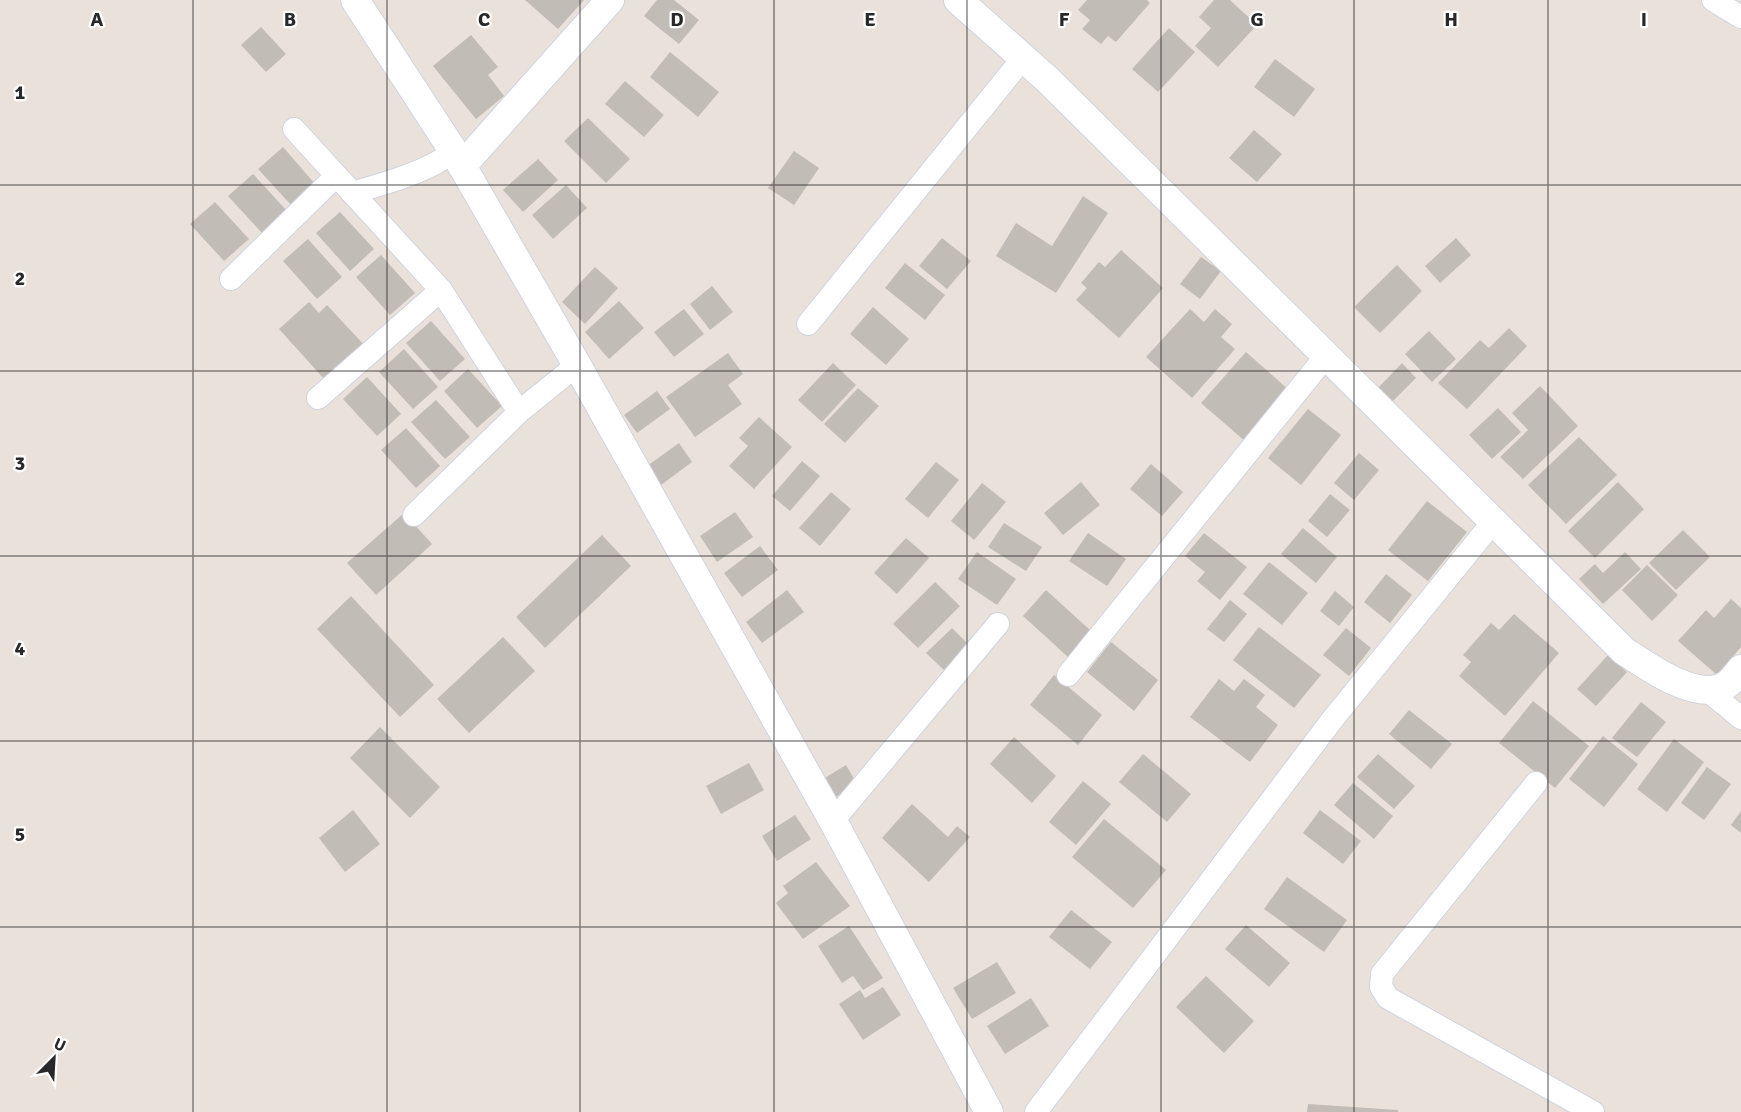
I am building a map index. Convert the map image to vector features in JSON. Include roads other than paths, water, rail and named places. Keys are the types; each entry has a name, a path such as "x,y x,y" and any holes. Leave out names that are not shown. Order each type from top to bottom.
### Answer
{"street":[{"path":"355,0 567,373 833,821 989,1112"},
{"path":"352,193 397,180 448,160 610,0"},
{"path":"958,0 1048,80 1624,651 1662,676 1684,685 1707,690 1720,688 1730,682 1741,669"},
{"path":"1713,0 1741,17"},
{"path":"808,324 1023,58"},
{"path":"294,129 441,290 519,412"},
{"path":"231,279 336,176"},
{"path":"318,398 441,290"},
{"path":"1068,675 1326,356"},
{"path":"414,515 519,412 567,373"},
{"path":"1036,1112 1332,720 1493,522"},
{"path":"833,821 998,624"},
{"path":"1707,690 1741,718"},
{"path":"1536,783 1382,974 1381,987 1388,998 1593,1112"}]}
